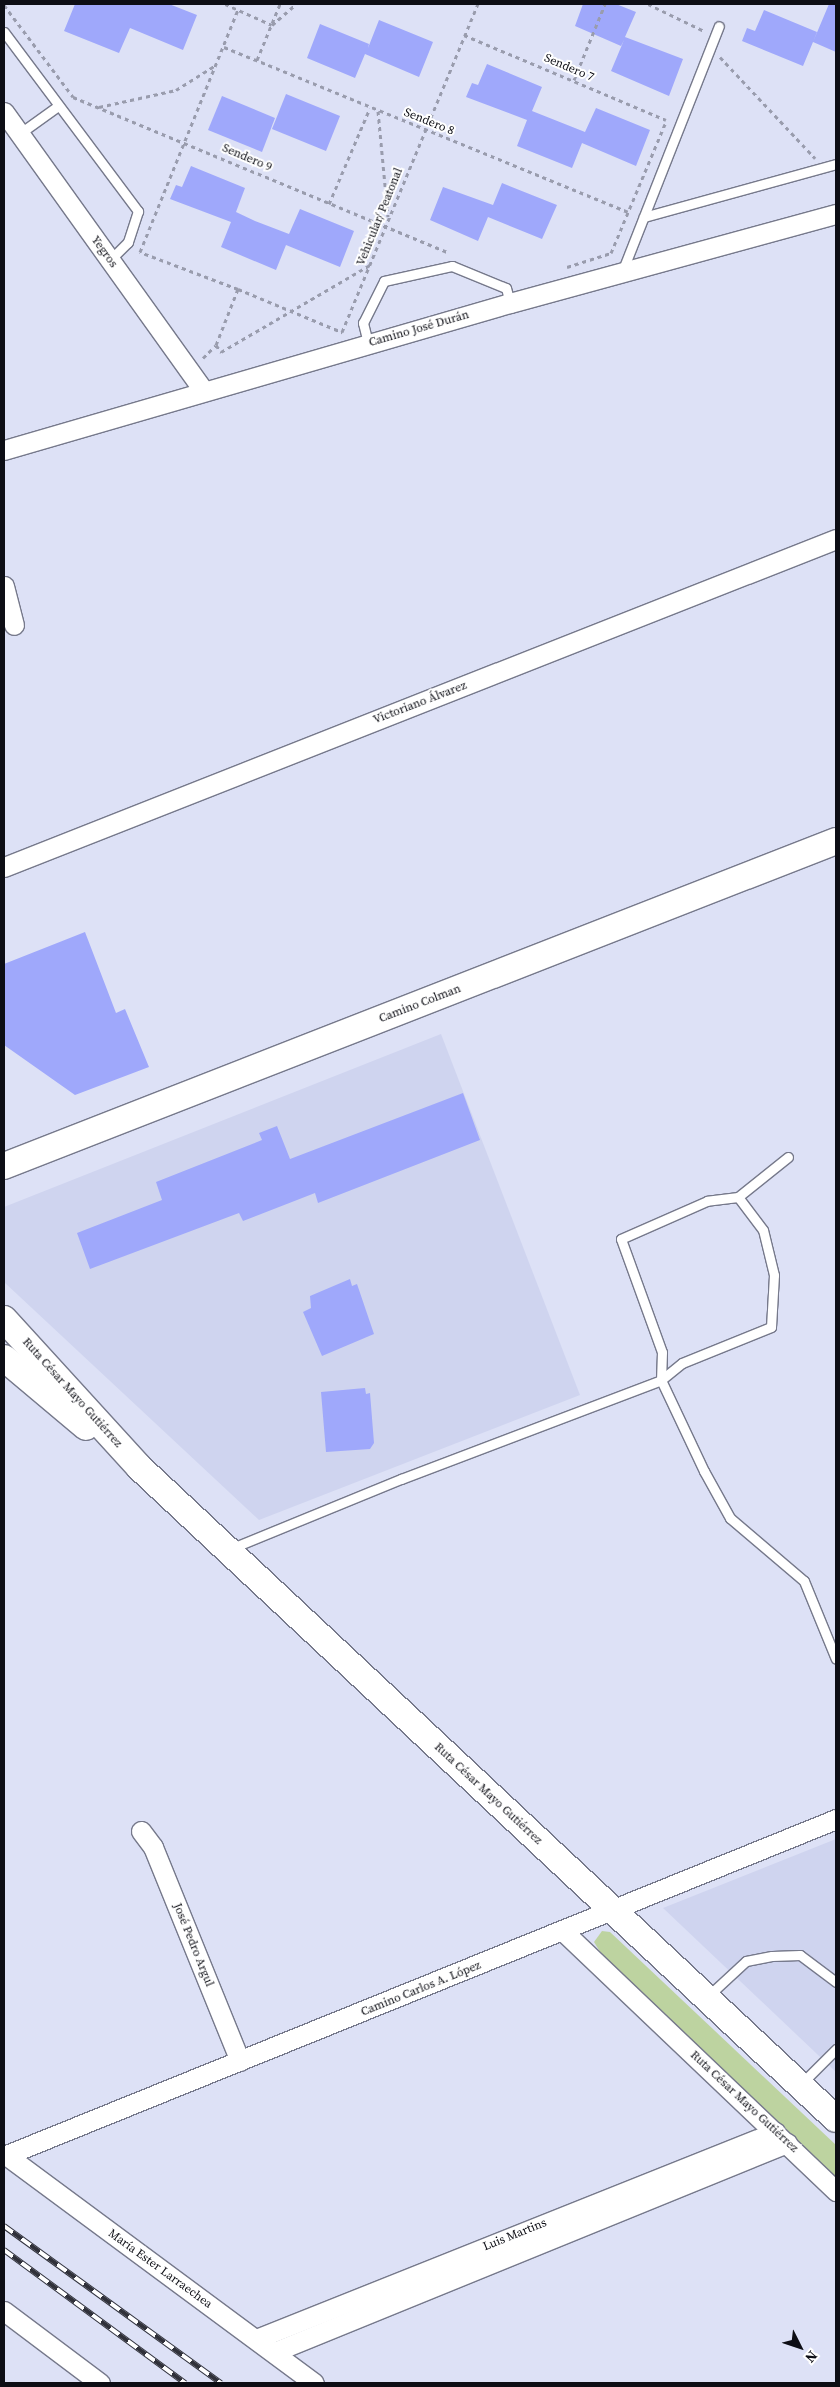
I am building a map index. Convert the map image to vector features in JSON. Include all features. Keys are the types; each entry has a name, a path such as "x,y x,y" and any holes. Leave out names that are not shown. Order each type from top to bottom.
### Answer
{"main road":[{"name":"Camino Colman","path":"4,1166 836,841"},
{"name":"Ruta César Mayo Gutiérrez","path":"4,1319 139,1467 836,2119"},
{"name":"Ruta César Mayo Gutiérrez","path":"4,1358 139,1467"}],"street":[{"name":"Yegros","path":"4,112 11,136 110,260 204,391"},
{"name":"Camino José Durán","path":"4,450 510,302 836,214"},
{"name":"Victoriano Álvarez","path":"4,867 836,539"},
{"path":"4,586 14,625"},
{"name":"Camino Carlos A. López","path":"5,2156 564,1932 836,1819"},
{"name":"José Pedro Argul","path":"141,1831 153,1847 240,2061"},
{"name":"Ruta César Mayo Gutiérrez","path":"564,1932 836,2190"},
{"name":"Luis Martins","path":"256,2339 781,2138"},
{"name":"Luis Martins","path":"274,2352 781,2138"},
{"name":"María Ester Larraechea","path":"5,2156 314,2383"},
{"path":"4,2311 100,2383"}],"lane":[{"path":"622,272 719,26"},
{"path":"4,32 138,211 128,242 110,260"},
{"path":"11,136 58,106"},
{"path":"644,217 836,164"},
{"path":"368,343 362,322 384,281 452,266 506,288 510,302"},
{"path":"788,1157 738,1197 707,1201 621,1239 662,1352 661,1380 730,1518 759,1546 794,1569 804,1581 836,1659"},
{"path":"227,1550 401,1478 661,1380 682,1363 771,1327 774,1275 763,1230 738,1197"},
{"path":"706,1998 746,1961 772,1956 800,1955 836,1982"},
{"path":"800,2085 836,2049"}],"path":[{"path":"225,4 272,25"},
{"path":"257,60 280,4"},
{"path":"272,25 296,4"},
{"name":"Vehicular/ Peatonal","path":"238,9 140,252 238,288 342,332 478,4"},
{"path":"574,80 605,4"},
{"path":"648,4 704,29 700,38"},
{"name":"Sendero 9","path":"4,5 73,97 185,141 329,204 456,256"},
{"name":"Sendero 7","path":"464,35 666,120"},
{"name":"Sendero 8","path":"224,47 628,212"},
{"path":"711,47 823,167"},
{"path":"98,107 176,90 216,65"},
{"path":"329,204 370,108"},
{"path":"565,268 612,254 670,110"},
{"path":"378,111 388,219"},
{"path":"216,345 221,352 370,264"},
{"path":"204,391 202,358 216,345 238,288"}],"shaded area":[{"path":"441,1034 580,1395 259,1520 4,1282 4,1207"},
{"path":"836,1839 836,2072 663,1908"}],"green space":[{"path":"602,1931 610,1932 836,2145 836,2182 602,1955 594,1942"}],"building":[{"path":"75,4 169,4 197,15 183,50 130,28 119,53 64,31"},
{"path":"583,4 616,4 636,12 625,37 683,59 669,96 611,71 624,40 621,46 575,26"},
{"path":"829,4 836,4 836,52 813,42"},
{"path":"764,10 817,32 803,66 742,41 747,28 755,31"},
{"path":"379,20 433,42 419,77 365,54 355,78 307,58 320,24 369,44 368,48"},
{"path":"487,64 542,87 532,111 585,132 596,108 650,130 636,166 582,143 572,168 517,146 527,120 466,97 472,83 478,85"},
{"path":"286,94 340,116 326,151 272,129"},
{"path":"222,96 275,118 262,152 208,130"},
{"path":"191,166 245,188 236,212 255,221 289,234 300,209 354,231 340,267 286,245 276,270 221,247 231,222 170,199 176,185 182,187"},
{"path":"502,183 557,205 542,239 488,217 478,241 430,220 443,187 493,205"},
{"path":"85,932 116,1013 125,1009 149,1067 75,1095 4,1045 4,964"},
{"path":"463,1093 480,1140 318,1203 315,1193 243,1221 239,1213 90,1269 77,1233 162,1200 156,1182 262,1140 259,1133 277,1126 290,1159"},
{"path":"350,1279 352,1286 357,1284 374,1334 322,1356 303,1312 311,1308 310,1296"},
{"path":"365,1388 366,1394 370,1393 374,1443 370,1449 326,1452 321,1392"}],"railway":[{"path":"4,2226 221,2383"},
{"path":"4,2250 185,2383"}]}
